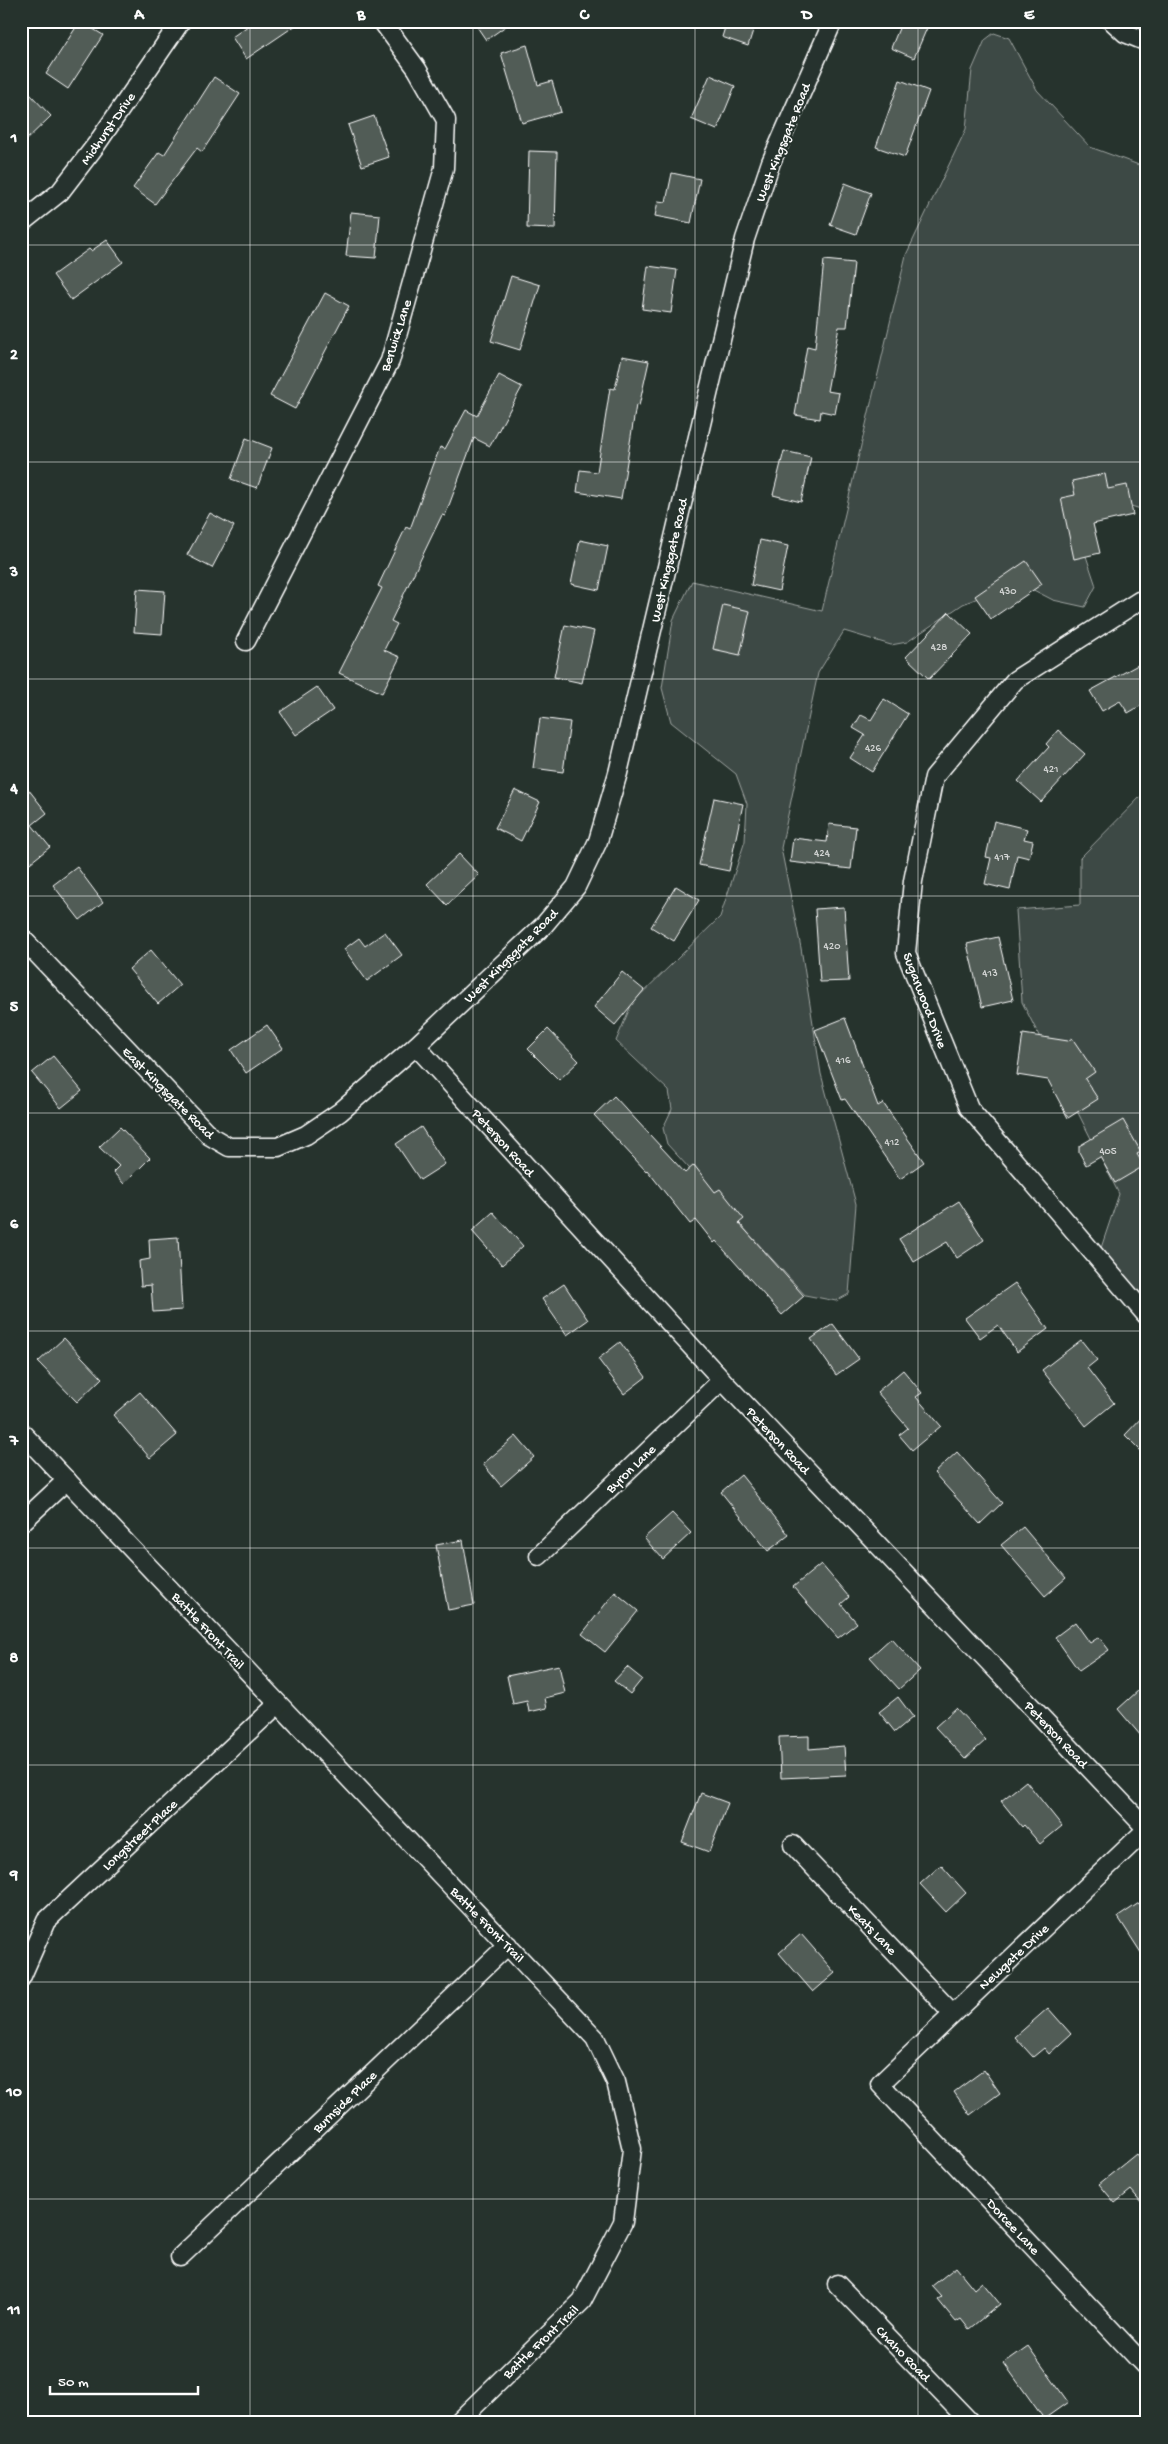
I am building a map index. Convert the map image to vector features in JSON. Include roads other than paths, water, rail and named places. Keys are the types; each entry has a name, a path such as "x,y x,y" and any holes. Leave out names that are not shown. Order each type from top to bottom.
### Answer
{"street":[{"name":"Midhurst Drive","path":"21,223 60,192 96,145 181,21"},
{"name":"Berwick Lane","path":"246,641 390,361 444,168 446,120 418,69 382,21"},
{"name":"West Kingsgate Road","path":"416,1046 544,925 576,887 598,841 620,763 745,239 770,162 833,21"},
{"path":"1112,21 1125,33 1147,42"},
{"name":"Sugarwood Drive","path":"1147,600 1139,601 1015,680 934,777 913,881 906,953 969,1108 1147,1316"},
{"name":"East Kingsgate Road","path":"21,937 177,1104 210,1136 229,1147 278,1147 306,1135 340,1112 416,1046"},
{"name":"Peterson Road","path":"416,1046 722,1380 1147,1829"},
{"name":"Byron Lane","path":"539,1556 722,1380"},
{"name":"Battle Front Trail","path":"21,1432 595,2038 616,2082 632,2149 623,2222 582,2301 457,2423"},
{"path":"21,1523 67,1480"},
{"name":"Longstreet Place","path":"21,1978 46,1920 278,1704"},
{"name":"Newgate Drive","path":"880,2084 952,2013 1147,1829"},
{"name":"Keats Lane","path":"793,1846 952,2013"},
{"name":"Burnside Place","path":"180,2256 508,1945"},
{"name":"Dorcee Lane","path":"880,2084 1147,2368"},
{"name":"Chaho Road","path":"837,2284 971,2423"}]}
